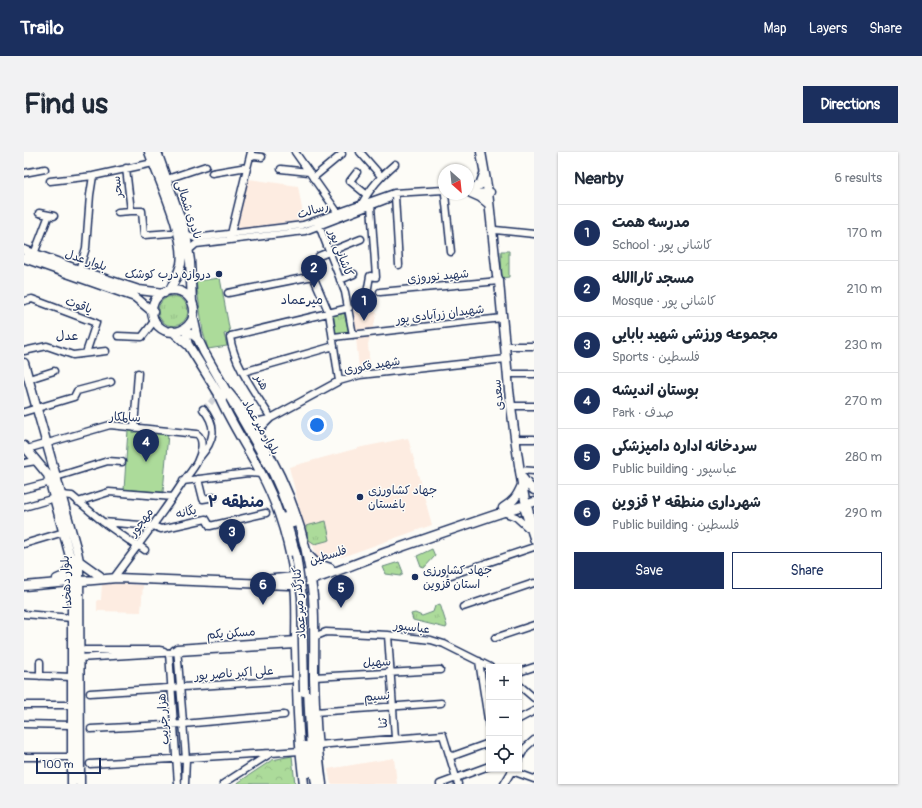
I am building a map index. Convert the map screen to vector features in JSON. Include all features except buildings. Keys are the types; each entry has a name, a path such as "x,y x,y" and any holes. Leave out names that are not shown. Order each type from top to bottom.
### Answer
{"main road":[{"name":"نادری شمالی","path":"149,152 176,225 180,246 181,263 177,276 167,291"},
{"name":"نادری شمالی","path":"157,152 186,234 189,250 192,302"},
{"name":"سعدی","path":"481,154 484,174 489,191 489,204 497,276 499,281 506,359 519,471 528,503"},
{"name":"سعدی","path":"481,154 484,158 495,230 501,276 499,281"},
{"path":"474,188 480,185 484,174"},
{"path":"474,194 489,204"},
{"name":"بلوار عدل","path":"24,250 139,290 167,291"},
{"name":"بلوار عدل","path":"24,258 135,297 153,312"},
{"path":"177,276 184,280 191,276"},
{"path":"177,290 183,292 192,302 194,309 193,316 185,327 179,330 172,331 162,328 155,320 153,312 155,300 167,291 177,290"},
{"name":"بلوار میرعماد","path":"193,316 198,339 204,352 228,392 234,407 263,455 281,491 292,521 299,555"},
{"name":"بلوار میرعماد","path":"172,331 188,345 219,396 234,417 268,475 299,555"},
{"path":"188,345 186,337 188,334 193,334 198,339"},
{"name":"بلوار دهخدا","path":"24,362 47,445 53,479 75,563 79,658 80,784"},
{"name":"کنارگذر میرعماد","path":"228,392 241,407 277,468 295,510 299,555 295,580 297,598 296,643 300,751 304,784"},
{"name":"کنارگذر میرعماد","path":"219,396 228,415 262,474 272,495 279,516 310,577 313,596 315,712 317,745 322,784"},
{"name":"بلوار دهخدا","path":"26,448 53,479"},
{"path":"519,471 524,480 534,490"},
{"path":"502,510 517,497 522,485"},
{"name":"بلوار دهخدا","path":"58,497 64,532 75,563"},
{"name":"فلسطین","path":"310,577 330,568 502,510 528,503 534,498"},
{"name":"فلسطین","path":"117,577 281,585 295,580 323,575 502,510"},
{"path":"316,784 311,751 306,690 299,555 330,568"},
{"path":"24,586 57,581 64,576 75,563 100,577 91,583 76,598 57,581"},
{"path":"313,596 316,584 323,575"},
{"name":"فلسطین","path":"76,580 100,577 117,577 295,580"},
{"path":"24,581 76,580"},
{"path":"281,585 297,598 300,591 303,589 309,591 313,596"},
{"name":"بلوار دهخدا","path":"72,784 72,618 76,598"},
{"path":"306,690 304,712 308,784"}],"street":[{"path":"295,152 338,213"},
{"path":"360,152 381,176"},
{"path":"244,153 262,157"},
{"path":"230,237 251,154"},
{"path":"313,178 342,154"},
{"path":"50,182 93,176 153,163"},
{"path":"361,205 381,176 396,164"},
{"path":"167,179 206,166"},
{"path":"212,173 247,167"},
{"name":"سحر","path":"126,168 131,211 142,211 144,235 171,233"},
{"path":"24,173 45,169"},
{"path":"281,169 309,172"},
{"path":"357,172 350,181 367,195"},
{"path":"79,270 86,248 93,176"},
{"path":"474,191 489,191"},
{"name":"رسالت","path":"318,224 395,196 438,192"},
{"name":"رسالت","path":"186,234 195,238 230,237 305,231 338,213 394,193 438,192"},
{"path":"395,196 399,265"},
{"path":"445,200 451,252"},
{"path":"367,293 370,276 376,277 371,206"},
{"path":"118,212 131,211"},
{"path":"34,254 51,216 39,213"},
{"name":"کاشانی پور","path":"318,224 340,280 349,308 353,335"},
{"path":"495,230 534,234"},
{"name":"رسالت","path":"189,250 196,244 230,237"},
{"path":"319,256 361,239"},
{"path":"340,280 354,274"},
{"path":"228,293 313,276 329,313 339,381"},
{"name":"شهید نوروزی","path":"380,292 499,281"},
{"name":"یاقوت","path":"24,302 32,299 96,323 86,353"},
{"path":"329,313 349,308"},
{"name":"هنر","path":"271,418 243,372 232,348 230,337 329,313"},
{"name":"شهیدان زرآبادی پور","path":"333,337 502,318"},
{"path":"118,336 142,337 155,320"},
{"path":"24,351 48,346 74,355 106,351"},
{"path":"243,372 334,346"},
{"path":"505,346 534,346"},
{"name":"شهید فکوری","path":"257,434 271,418 339,381 360,375 506,359"},
{"path":"29,379 54,371"},
{"path":"134,428 138,373"},
{"path":"508,374 534,374"},
{"path":"24,412 74,397 77,392 111,382"},
{"path":"511,406 534,406"},
{"path":"198,460 212,441 211,421 208,414 203,409"},
{"path":"251,423 271,418"},
{"name":"سالمکار","path":"26,448 47,445 110,426 197,434 200,436"},
{"name":"مهجور","path":"117,577 137,546 153,526 198,460 202,441 200,436"},
{"path":"515,439 534,439"},
{"path":"248,473 252,468 254,459"},
{"path":"24,463 36,461"},
{"path":"24,489 108,461 122,462"},
{"path":"519,471 534,471"},
{"path":"183,481 248,473 262,474"},
{"path":"198,479 203,499 215,497"},
{"path":"78,502 109,492 173,497"},
{"path":"24,507 58,497 72,496 104,522 137,546 145,550"},
{"path":"528,503 532,517 534,541"},
{"path":"528,503 524,510 532,530"},
{"path":"502,510 516,517 532,530"},
{"name":"یگانه","path":"153,526 161,529 206,519 210,526 266,513"},
{"path":"104,522 153,526"},
{"path":"24,544 64,532"},
{"path":"451,575 534,547"},
{"path":"463,607 534,583"},
{"path":"24,614 72,618"},
{"path":"314,625 326,632"},
{"path":"495,638 534,625"},
{"path":"314,637 326,632"},
{"name":"عباسپور","path":"326,632 388,635 431,640 444,644 486,665"},
{"name":"ثنا","path":"388,635 395,738"},
{"name":"مسکن یکم","path":"177,650 296,643"},
{"path":"85,650 159,650 169,653"},
{"path":"79,658 169,653 177,650"},
{"name":"هزار جریب","path":"177,650 186,759 185,784"},
{"name":"هزار جریب","path":"169,653 178,784"},
{"path":"479,661 486,706"},
{"path":"40,662 40,676"},
{"path":"522,671 534,667"},
{"name":"سهیل","path":"314,677 440,670"},
{"path":"24,675 72,677"},
{"name":"علی اکبر ناصر پور","path":"90,693 290,680"},
{"path":"522,688 534,698"},
{"name":"نسیم","path":"315,712 441,703"},
{"path":"24,705 72,705"},
{"path":"522,717 534,711"},
{"path":"91,729 174,723 183,724 284,715"},
{"path":"24,724 72,725"},
{"path":"317,745 444,734 457,781"},
{"path":"522,756 534,740"},
{"path":"450,757 486,744"},
{"path":"90,764 300,751"},
{"path":"223,784 271,753"},
{"path":"24,757 72,757"},
{"path":"440,784 457,781 486,767"},
{"path":"506,772 508,778"},
{"path":"504,784 511,772"},
{"path":"517,772 534,779"}],"shaded area":[{"path":"249,179 298,186 304,220 239,229 237,223"},
{"path":"359,310 377,312 373,329 355,331 352,311"},
{"path":"371,336 368,344 370,367 359,368 356,338"},
{"name":"جهاد کشاورزی باغستان","path":"408,438 432,525 342,557 338,556 324,560 317,558 313,546 308,542 289,467 362,447"},
{"path":"102,583 143,585 141,612 97,611 97,600 101,600"},
{"path":"394,758 397,784 331,784 328,769"}],"green space":[{"path":"501,251 509,251 509,277 502,278"},
{"path":"220,278 230,333 224,334 227,346 208,349 203,332 196,281"},
{"path":"173,296 179,297 187,305 187,317 179,325 173,326 167,325 159,317 158,311 159,305 167,297"},
{"path":"344,313 349,333 334,335 331,316"},
{"path":"128,430 168,434 163,492 124,490"},
{"path":"326,521 330,540 315,544 309,540 306,526"},
{"path":"432,549 435,556 424,568 421,567 417,556"},
{"path":"399,562 403,572 401,576 386,574 383,567"},
{"path":"440,604 447,626 446,628 413,620 411,614 415,613 422,616 433,612 435,606"},
{"path":"292,756 295,784 236,784 272,760"}],"tunnel":[{"path":"203,409 213,400 213,387"}],"place":[{"name":"دروازه درب کوشک","path":"219,274"},
{"name":"مسجد ثاراالله","path":"314,288"},
{"name":"مدرسه همت","path":"364,321"},
{"name":"بوستان اندیشه","path":"146,462"},
{"name":"جهاد کشاورزی باغستان","path":"360,497"},
{"name":"مجموعه ورزشی شهید بابایی","path":"232,552"},
{"name":"جهاد کشاورزی استان قزوین","path":"415,577"},
{"name":"شهرداری منطقه ۲ قزوین","path":"263,605"},
{"name":"سردخانه اداره دامپزشکی","path":"341,608"}],"district":[{"name":"میرعماد","path":"302,299"},
{"name":"عدل","path":"67,335"},
{"name":"منطقه ۲","path":"236,501"}]}
